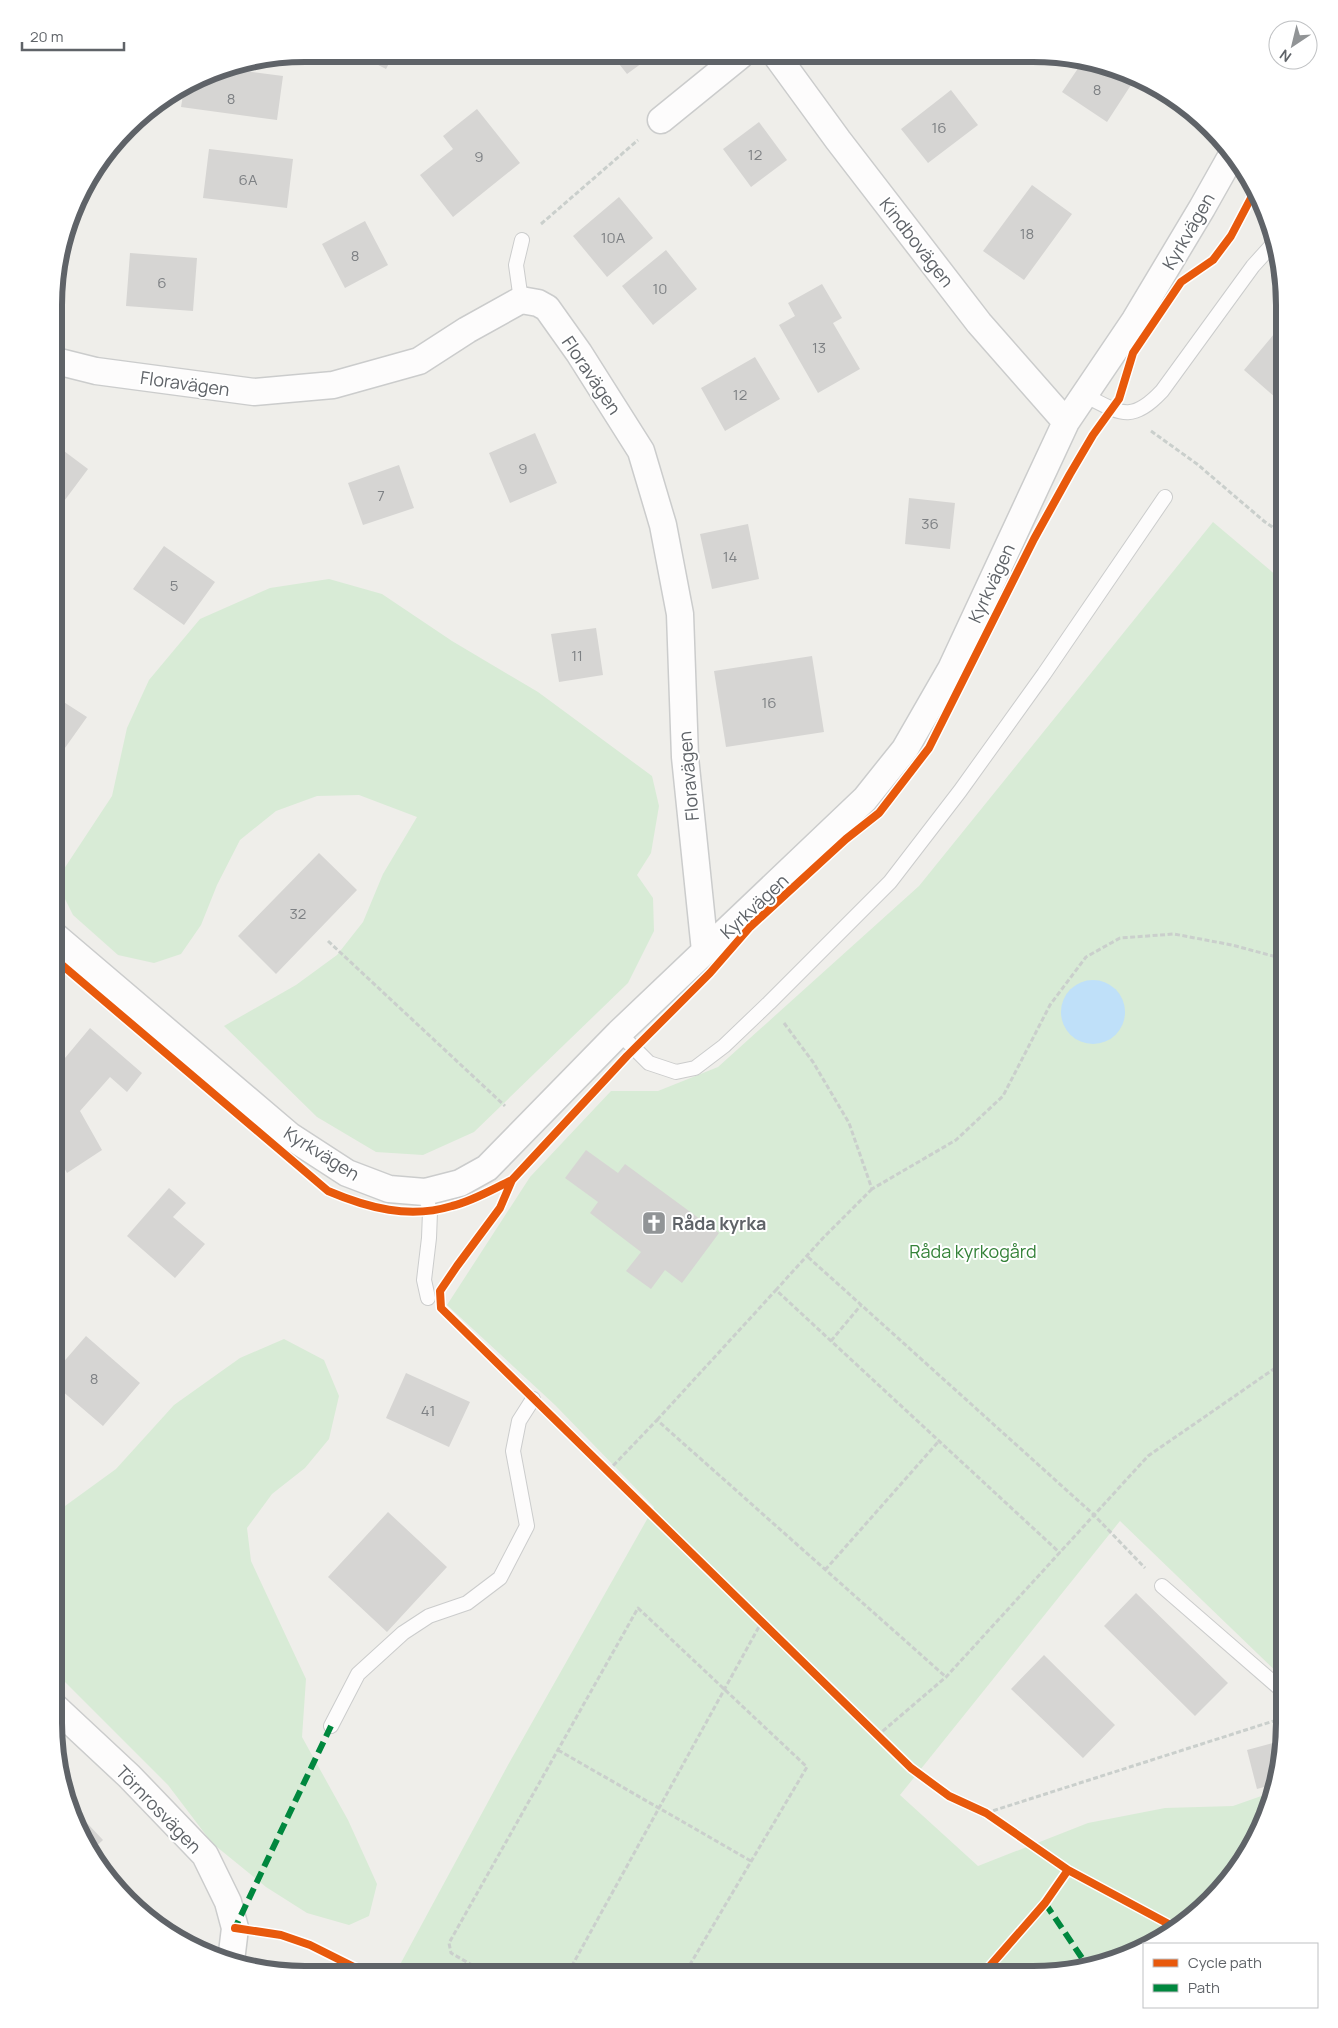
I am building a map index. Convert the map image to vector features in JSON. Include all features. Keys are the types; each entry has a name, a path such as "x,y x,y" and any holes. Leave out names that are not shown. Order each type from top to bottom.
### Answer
{"street":[{"path":"661,120 732,62"},
{"name":"Kindbovägen","path":"781,62 838,140 979,323 1066,422"},
{"name":"Kyrkvägen","path":"62,942 290,1136 347,1173 389,1190 425,1192 460,1183 487,1168 619,1034 865,799 905,749 951,669 1066,422 1135,320 1228,161"},
{"name":"Floravägen","path":"62,362 96,371 254,392 333,385 419,361 466,330 521,300 538,303 547,308 621,417 641,451 663,525 680,614 684,757 706,951"},
{"name":"Törnrosvägen","path":"62,1713 129,1776 205,1855 228,1902 235,1928 233,1954"}],"lane":[{"path":"521,300 516,265 522,240"},
{"path":"1084,395 1112,409 1127,413 1138,412 1150,404 1162,391 1253,266 1269,249"},
{"path":"619,1034 649,1063 676,1072 695,1068 724,1046 769,1003 890,882 960,792 1044,674 1165,497"},
{"path":"425,1192 430,1212 424,1280 428,1298"},
{"path":"331,1726 358,1674 403,1633 429,1616 467,1603 500,1578 527,1526 513,1452 519,1421 533,1398"},
{"path":"1162,1586 1276,1685"}],"path":[{"path":"522,240 661,120"},
{"path":"1127,413 1197,464 1276,530"},
{"path":"608,1471 808,1257 823,1238 872,1189 956,1140 1003,1096 1050,1005 1086,957 1120,938 1174,934 1232,945 1276,957"},
{"path":"328,941 527,1128"},
{"path":"769,1003 813,1062 849,1123 872,1189"},
{"path":"808,1257 1094,1514 1162,1586"},
{"path":"776,1290 1060,1553"},
{"path":"831,1341 862,1305"},
{"path":"877,1736 946,1677 1148,1456 1276,1368"},
{"path":"657,1420 946,1677"},
{"path":"826,1570 939,1441"},
{"path":"472,1966 456,1958 451,1953 450,1943 638,1608 807,1767 690,1966"},
{"path":"572,1966 724,1688 762,1623"},
{"path":"986,1813 1276,1721"},
{"path":"558,1750 751,1861"}],"green space":[{"name":"Råda kyrkogård","path":"1213,522 1276,575 1276,1671 1120,1521 900,1795 978,1866 1088,1823 1165,1808 1233,1806 1265,1795 1257,1816 1235,1858 1215,1883 1181,1915 1168,1925 1126,1947 1080,1961 1033,1966 399,1966 508,1765 654,1507 555,1405 447,1305 530,1177 611,1091 658,1091 718,1067 919,886"},
{"path":"329,579 382,594 452,641 538,692 652,776 659,806 651,853 637,875 653,898 654,931 628,983 474,1132 423,1155 376,1152 317,1117 224,1026 296,985 337,955 363,922 383,874 417,817 359,795 317,796 276,811 240,840 217,885 201,925 181,954 154,963 118,955 73,915 62,893 62,872 112,796 127,728 149,680 200,619 270,588"},
{"path":"284,1339 324,1360 339,1396 329,1439 305,1468 272,1494 247,1528 251,1561 306,1679 302,1737 348,1820 377,1884 369,1916 349,1925 307,1913 266,1887 212,1843 168,1785 62,1679 62,1508 116,1469 174,1405 240,1358"}],"water":[{"path":"1093,980 1111,986 1119,994 1125,1012 1119,1030 1111,1038 1093,1044 1075,1038 1067,1030 1061,1012 1067,994 1075,986"}],"building":[{"path":"372,62 390,62 386,69"},
{"path":"618,62 643,62 627,74"},
{"path":"1079,67 1111,75 1131,85 1107,122 1062,92"},
{"path":"243,71 283,76 277,120 181,107 183,96 227,75"},
{"path":"951,90 978,125 928,163 901,129"},
{"path":"477,109 520,163 453,217 420,175 453,149 443,136"},
{"path":"759,122 787,160 751,187 723,149"},
{"path":"209,149 293,159 287,208 203,198"},
{"path":"1032,185 1072,214 1024,280 983,251"},
{"path":"619,197 653,238 607,277 573,236"},
{"path":"365,221 388,265 345,288 322,244"},
{"path":"666,250 697,289 653,325 622,286"},
{"path":"130,253 197,258 193,311 126,306"},
{"path":"822,284 842,318 833,323 860,369 818,393 779,325 795,316 788,303"},
{"path":"1276,332 1276,398 1244,370"},
{"path":"755,357 780,399 725,431 701,388"},
{"path":"535,433 557,483 510,503 489,453"},
{"path":"62,450 88,469 62,504"},
{"path":"399,465 414,508 363,525 348,483"},
{"path":"909,498 955,503 950,549 905,544"},
{"path":"748,524 759,579 712,589 700,534"},
{"path":"164,546 215,582 184,625 133,589"},
{"path":"596,628 603,675 559,682 551,634"},
{"path":"812,656 824,732 726,747 714,671"},
{"path":"62,701 87,717 62,752"},
{"path":"319,853 357,890 276,974 238,936"},
{"path":"90,1028 142,1073 127,1092 110,1077 80,1111 102,1150 67,1173 62,1164 62,1062"},
{"name":"Råda kyrka","path":"586,1150 618,1173 625,1164 719,1233 682,1283 665,1270 651,1289 626,1271 641,1252 590,1213 598,1202 565,1178"},
{"path":"169,1188 186,1203 173,1217 205,1244 175,1278 127,1236"},
{"path":"86,1336 140,1383 103,1426 62,1391 62,1364"},
{"path":"406,1373 470,1402 449,1447 386,1418"},
{"path":"388,1512 447,1567 387,1632 328,1577"},
{"path":"1136,1593 1228,1683 1195,1716 1104,1626"},
{"path":"1044,1655 1115,1725 1083,1758 1011,1689"},
{"path":"1275,1743 1267,1786 1257,1789 1247,1750"},
{"path":"82,1817 103,1840 96,1846"}],"marked path":[{"path":"239,1928 235,1928 331,1726"},
{"path":"1045,1903 1083,1960"}],"cycle path":[{"path":"1169,1924 1068,1870 986,1813 949,1796 911,1768 441,1308 440,1291 500,1208 512,1180 627,1056 710,973 750,927 846,839 879,813 929,748 1034,539 1093,435 1119,399 1133,353 1181,282 1213,260 1231,236 1250,199"},
{"path":"62,965 328,1191 373,1207 420,1212 460,1204 512,1180"},
{"path":"990,1966 1045,1903 1068,1870"},
{"path":"235,1928 281,1935 310,1945 352,1966"}],"place":[{"name":"Råda kyrka","path":"654,1223"}]}
